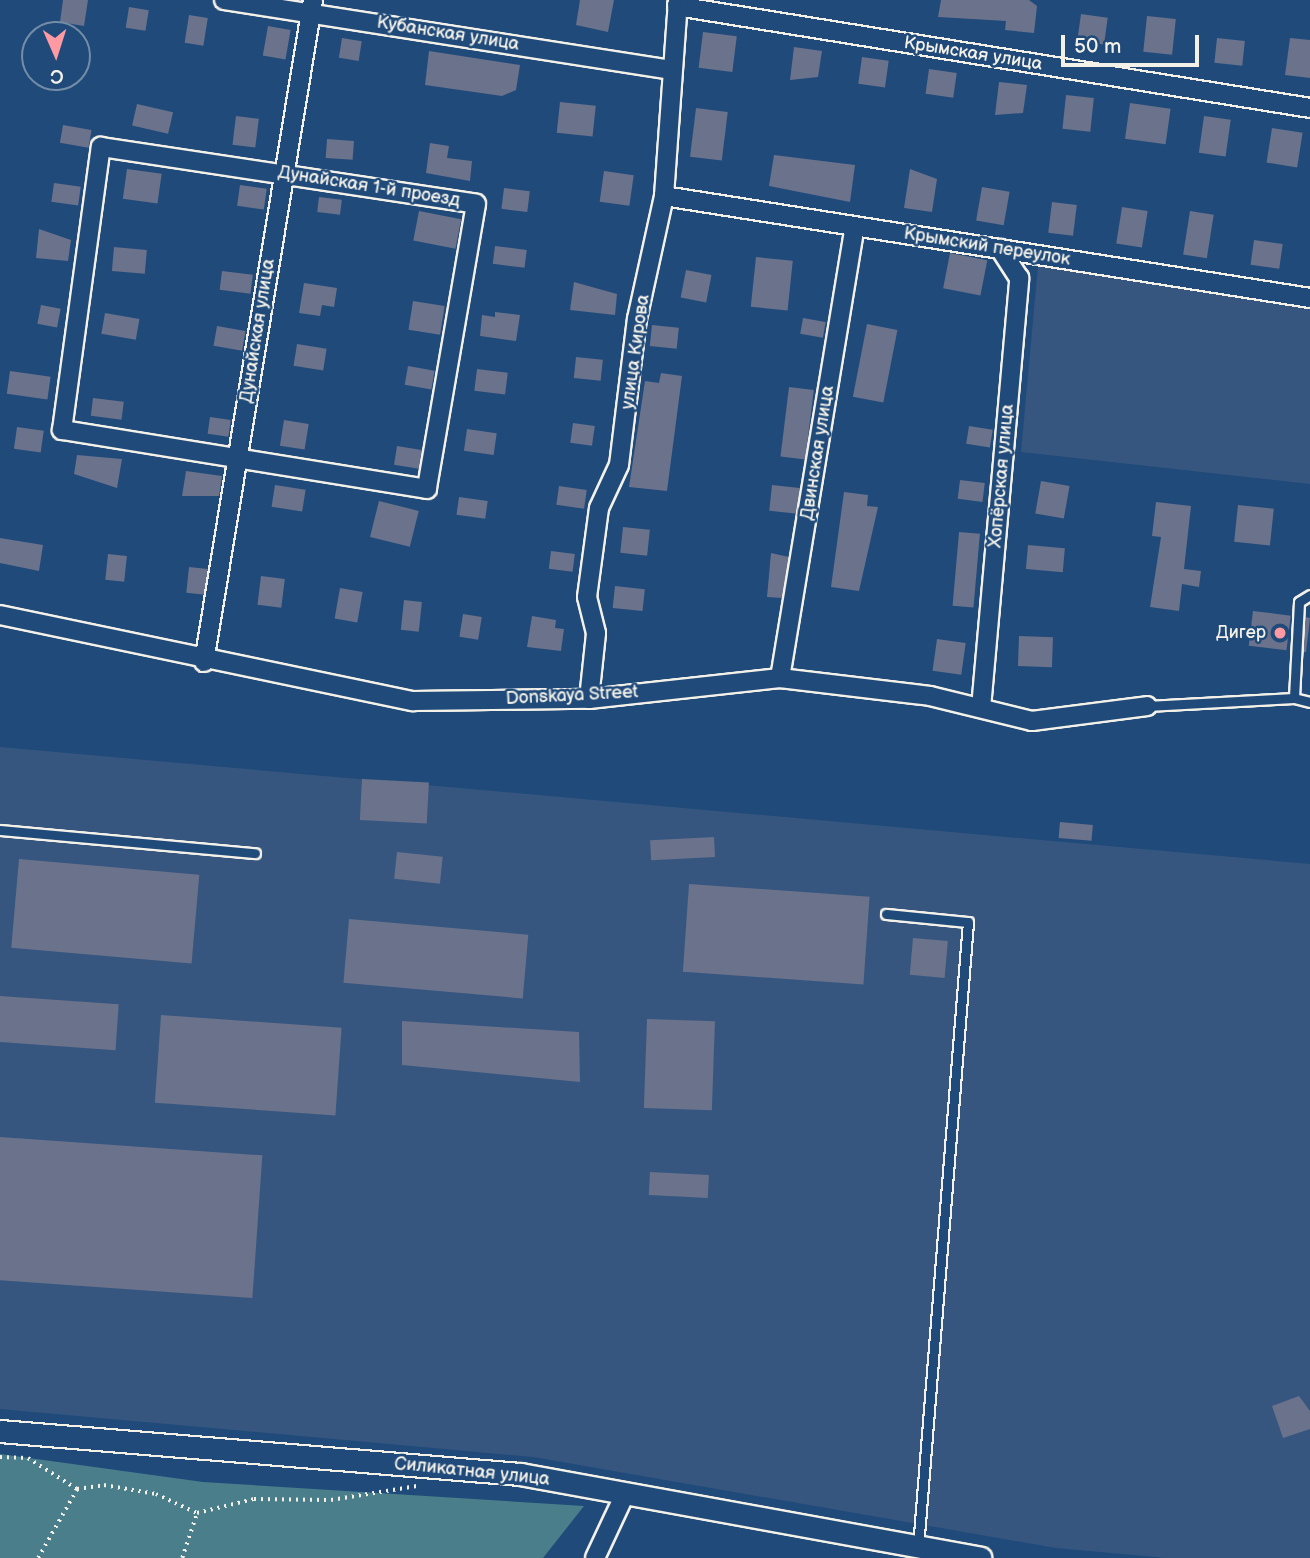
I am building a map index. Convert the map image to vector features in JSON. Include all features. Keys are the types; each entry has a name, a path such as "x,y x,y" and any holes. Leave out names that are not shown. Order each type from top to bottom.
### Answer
{"street":[{"name":"Кубанская улица","path":"224,0 312,6 672,70"},
{"name":"улица Кирова","path":"589,699 596,633 587,597 599,508 619,465 637,319 664,196 677,3"},
{"name":"Крымская улица","path":"677,3 1310,108"},
{"name":"Дунайская улица","path":"204,662 240,457 282,172 312,6"},
{"name":"Дунайская 1-й проезд","path":"101,146 476,204 427,489 240,457 62,430 101,146"},
{"name":"Крымский переулок","path":"664,196 1310,298"},
{"name":"Двинская улица","path":"780,678 855,227"},
{"name":"Хопёрская улица","path":"981,708 1019,278 1000,249"},
{"name":"Donskaya Street","path":"0,615 204,662 413,701 589,699 780,678 981,708 1032,721 1147,706"},
{"name":"Силикатная улица","path":"0,1431 452,1468 625,1494 918,1550 981,1558"},
{"path":"595,1558 625,1494"}],"lane":[{"path":"1294,698 1299,602 1310,595"},
{"path":"1147,706 1294,698 1310,702"},
{"path":"0,831 255,853"},
{"path":"886,914 968,922 918,1550"}],"path":[{"path":"0,1457 28,1458 78,1489 104,1485 156,1493 197,1513 254,1499 331,1500 418,1486 452,1468"},
{"path":"38,1558 78,1489"},
{"path":"182,1558 197,1513"}],"shaded area":[{"path":"1038,266 1310,308 1310,484 1021,452"},
{"path":"0,747 1310,864 1310,1558 1166,1558 1056,1548 533,1457 0,1409"}],"green space":[{"path":"0,1454 203,1482 584,1506 543,1558 0,1558"}],"building":[{"path":"63,0 88,0 85,21 60,21"},
{"path":"580,0 614,0 608,32 576,25"},
{"path":"941,0 1029,0 1037,6 1034,33 1005,30 1006,21 938,17"},
{"path":"129,7 149,10 145,31 126,28"},
{"path":"1081,14 1108,18 1104,44 1077,41"},
{"path":"189,15 208,18 203,46 185,43"},
{"path":"1147,16 1176,19 1172,55 1143,52"},
{"path":"268,26 291,30 285,60 263,56"},
{"path":"703,32 737,36 732,72 699,68"},
{"path":"342,38 362,41 359,61 339,58"},
{"path":"1217,38 1245,41 1242,66 1214,63"},
{"path":"1290,38 1310,40 1310,78 1285,75"},
{"path":"794,47 822,51 818,77 790,80"},
{"path":"429,51 520,65 516,90 502,96 425,85"},
{"path":"862,57 889,61 885,87 858,84"},
{"path":"929,69 957,73 953,98 926,94"},
{"path":"999,82 1027,85 1023,113 995,115"},
{"path":"1066,95 1094,98 1090,132 1062,129"},
{"path":"560,102 596,106 593,137 557,133"},
{"path":"1130,103 1171,109 1166,144 1125,139"},
{"path":"137,104 173,112 168,134 132,125"},
{"path":"696,108 728,112 722,161 690,157"},
{"path":"236,116 259,119 255,148 232,145"},
{"path":"1204,116 1231,120 1226,156 1199,153"},
{"path":"63,125 92,130 88,148 60,143"},
{"path":"1272,128 1303,133 1297,167 1267,163"},
{"path":"327,139 354,141 353,160 326,158"},
{"path":"430,143 449,146 447,158 472,161 470,181 426,173"},
{"path":"774,155 855,165 850,202 769,186"},
{"path":"127,169 162,174 157,204 123,199"},
{"path":"910,169 937,179 932,212 904,208"},
{"path":"604,171 634,175 629,206 600,202"},
{"path":"54,183 81,187 78,206 51,202"},
{"path":"240,185 267,189 264,210 237,206"},
{"path":"982,187 1010,192 1004,225 976,220"},
{"path":"504,188 530,191 527,212 501,209"},
{"path":"319,197 342,200 340,215 317,212"},
{"path":"1052,202 1077,205 1073,236 1048,233"},
{"path":"1122,207 1148,211 1142,248 1116,244"},
{"path":"419,211 461,219 455,249 413,240"},
{"path":"1190,211 1214,215 1207,258 1183,254"},
{"path":"39,229 71,240 68,261 36,258"},
{"path":"1254,240 1283,244 1279,269 1251,265"},
{"path":"495,246 527,250 525,268 493,264"},
{"path":"114,247 147,250 145,274 112,271"},
{"path":"950,253 987,260 980,296 943,288"},
{"path":"756,257 793,261 788,311 751,307"},
{"path":"686,270 712,275 706,302 681,297"},
{"path":"222,271 253,275 250,294 220,290"},
{"path":"574,282 617,294 615,315 570,310"},
{"path":"304,283 337,288 334,307 322,305 320,316 299,313"},
{"path":"413,301 445,306 440,335 408,330"},
{"path":"41,305 61,309 57,327 37,324"},
{"path":"495,312 520,315 516,341 480,336 482,315 495,317"},
{"path":"105,313 139,319 136,340 101,334"},
{"path":"803,318 826,322 823,338 800,334"},
{"path":"867,324 897,330 883,403 853,397"},
{"path":"652,325 679,328 677,349 650,346"},
{"path":"217,326 246,331 242,351 214,346"},
{"path":"297,344 327,349 323,370 294,366"},
{"path":"576,357 603,360 601,381 574,378"},
{"path":"408,366 435,371 431,389 405,385"},
{"path":"477,369 508,373 505,395 474,391"},
{"path":"10,371 51,377 47,399 7,394"},
{"path":"661,373 682,376 667,491 629,487 645,381 659,383"},
{"path":"789,387 814,390 805,460 780,456"},
{"path":"93,398 124,402 122,420 91,416"},
{"path":"210,417 231,420 228,437 208,434"},
{"path":"284,420 309,424 305,450 280,446"},
{"path":"573,423 595,426 592,446 570,443"},
{"path":"969,426 993,430 990,448 966,444"},
{"path":"17,427 44,431 41,453 14,449"},
{"path":"467,429 497,433 494,455 464,451"},
{"path":"397,446 422,450 419,469 394,465"},
{"path":"77,455 122,459 117,488 74,474"},
{"path":"186,471 222,476 219,496 182,496"},
{"path":"960,480 985,483 982,502 958,499"},
{"path":"1041,481 1070,486 1064,519 1035,513"},
{"path":"275,485 306,490 302,512 272,507"},
{"path":"772,485 800,488 797,514 769,511"},
{"path":"559,486 587,490 584,509 556,505"},
{"path":"844,492 868,495 867,506 878,507 859,591 831,587"},
{"path":"459,497 488,501 485,519 456,515"},
{"path":"379,501 419,511 410,547 370,537"},
{"path":"1156,502 1191,506 1184,569 1201,571 1199,587 1182,584 1179,611 1150,607 1161,537 1152,536"},
{"path":"1238,505 1274,509 1270,546 1234,542"},
{"path":"623,527 650,530 647,556 620,553"},
{"path":"959,532 980,534 973,608 953,606"},
{"path":"0,538 43,545 39,571 0,563"},
{"path":"1028,545 1065,548 1063,572 1026,569"},
{"path":"551,551 575,554 573,572 549,569"},
{"path":"771,553 789,557 782,598 767,597"},
{"path":"108,554 127,556 124,582 105,580"},
{"path":"189,567 208,569 205,595 186,593"},
{"path":"261,576 285,579 281,608 257,605"},
{"path":"615,586 645,589 643,611 613,608"},
{"path":"340,588 363,592 357,623 335,619"},
{"path":"404,600 422,602 419,632 401,630"},
{"name":"Дигер","path":"1253,611 1291,616 1286,650 1249,646"},
{"path":"463,614 482,617 478,640 459,637"},
{"path":"532,616 556,620 555,628 564,629 561,651 527,647"},
{"path":"1305,617 1310,618 1306,652 1303,652"},
{"path":"1019,636 1053,637 1052,667 1018,666"},
{"path":"937,639 966,643 961,675 933,671"},
{"path":"362,779 429,783 427,823 360,820"},
{"path":"1060,822 1093,825 1091,841 1059,838"},
{"path":"714,837 715,857 651,860 650,840"},
{"path":"397,852 443,857 440,884 394,879"},
{"path":"19,859 199,875 192,963 11,948"},
{"path":"689,884 870,897 863,984 683,972"},
{"path":"349,919 528,935 523,998 343,983"},
{"path":"913,938 948,941 945,978 910,975"},
{"path":"0,996 119,1004 116,1050 0,1042"},
{"path":"161,1015 342,1028 335,1115 155,1103"},
{"path":"647,1019 715,1021 712,1110 644,1108"},
{"path":"402,1021 579,1032 580,1082 402,1065"},
{"path":"0,1137 262,1155 252,1298 0,1280"},
{"path":"650,1172 709,1175 708,1198 649,1195"},
{"path":"1299,1396 1310,1411 1310,1429 1283,1438 1272,1406"}],"place":[{"name":"Дигер","path":"1280,633"}]}
